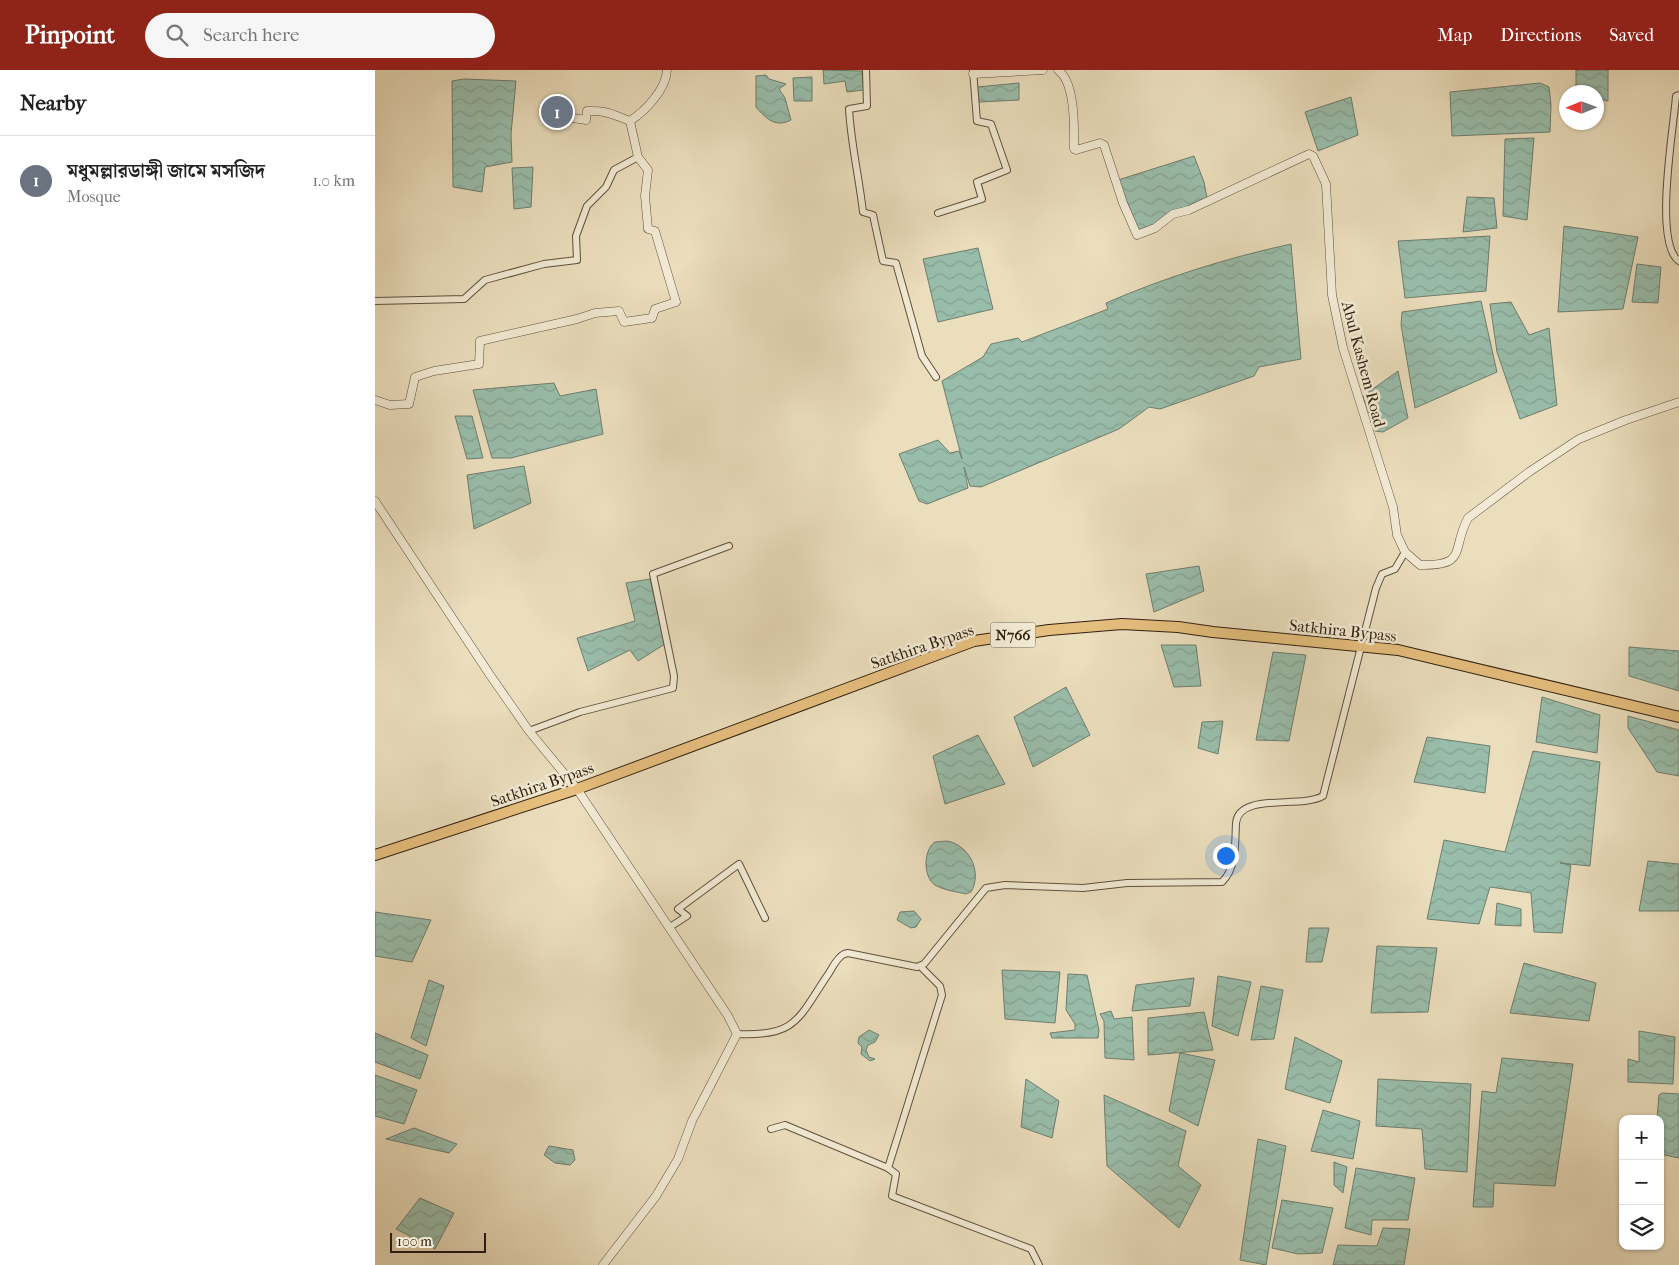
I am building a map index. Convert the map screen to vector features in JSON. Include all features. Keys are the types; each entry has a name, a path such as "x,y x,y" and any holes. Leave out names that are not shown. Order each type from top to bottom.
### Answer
{"highway":[{"name":"Satkhira Bypass","path":"375,855 577,789 974,641 1049,630 1122,624 1178,627 1361,648 1398,650 1679,717"}],"street":[{"path":"630,121 644,112 666,77 667,70"},
{"path":"866,70 867,106 849,109 851,144 857,163 863,212 873,215 883,261 896,263 921,356 936,377"},
{"path":"938,213 982,199 977,182 1007,170 991,124 977,121 973,72 1043,70"},
{"name":"Abul Kashem Road","path":"1058,70 1068,83 1075,123 1073,149 1076,150 1100,142 1104,145 1123,202 1137,235 1155,228 1173,214 1189,210 1309,154 1313,156 1326,184 1332,296 1343,348 1393,507 1397,535 1405,552"},
{"path":"1679,95 1676,96 1665,202 1673,253 1679,261"},
{"path":"375,400 390,405 409,404 415,377 434,371 479,364 480,341 577,319 595,313 619,311 624,322 652,318 655,309 677,302 655,231 648,229 645,196 648,170 638,157 630,121 617,114 597,110 587,111 586,120 566,117"},
{"path":"375,301 463,299 485,280 544,264 577,260 576,236 587,206 607,186 614,170 638,157"},
{"path":"920,966 929,958 982,891 990,887 1083,888 1127,883 1222,882 1228,877 1232,862 1237,818 1245,808 1257,803 1291,804 1313,801 1323,796 1382,574 1395,569 1405,552 1420,565 1440,566 1451,561 1458,553 1462,529 1468,518 1529,472 1579,439 1626,420 1679,402"},
{"path":"376,506 529,730 577,789 729,1016 737,1034"},
{"path":"529,730 580,712 673,688 674,676 653,574 729,546"},
{"path":"670,928 687,916 679,909 739,864 765,918"},
{"path":"737,1034 770,1033 787,1029 799,1017 844,954 849,953 920,966 940,986 941,995 888,1168"},
{"path":"603,1265 656,1196 677,1159 692,1121 737,1034"},
{"path":"771,1129 785,1125 888,1168 896,1174 892,1196 1031,1249 1039,1265"}],"water":[{"path":"823,70 862,71 864,90 847,92 845,81 824,84"},
{"path":"1576,70 1608,70 1608,101 1604,100 1604,85 1576,85"},
{"path":"766,75 769,79 786,84 779,89 785,98 791,120 776,123 756,107 756,76"},
{"path":"812,77 812,101 794,101 793,78"},
{"path":"464,79 516,81 511,134 512,162 485,167 482,192 453,187 452,81"},
{"path":"1019,83 1019,100 979,102 977,87"},
{"path":"1540,83 1549,87 1551,105 1550,132 1452,136 1450,92"},
{"path":"1351,97 1358,135 1318,151 1305,112"},
{"path":"1534,138 1527,220 1503,216 1505,139"},
{"path":"1194,156 1204,182 1207,198 1139,232 1118,180"},
{"path":"533,167 531,207 514,209 512,168"},
{"path":"1467,197 1494,198 1497,228 1463,232"},
{"path":"1564,226 1638,237 1623,309 1558,312"},
{"path":"1490,236 1486,291 1405,298 1398,241"},
{"path":"1291,244 1301,359 1259,367 1254,376 1160,409 1149,407 1119,429 981,487 970,486 964,467 968,488 927,504 919,501 899,454 938,440 950,453 959,451 962,459 942,381 983,357 991,344 1018,338 1022,342 1108,309 1106,303 1151,285 1220,262"},
{"path":"978,248 993,309 938,322 923,259"},
{"path":"1637,264 1661,267 1658,303 1632,302"},
{"path":"1481,301 1497,372 1415,408 1401,325 1402,312"},
{"path":"1511,302 1529,335 1549,328 1557,405 1520,419 1497,352 1490,304"},
{"path":"1398,371 1408,418 1383,432 1375,431 1363,396"},
{"path":"554,383 560,396 596,389 603,434 511,458 492,458 473,390"},
{"path":"455,416 472,416 483,458 467,459"},
{"path":"524,466 531,503 474,529 467,475"},
{"path":"1199,566 1204,591 1154,612 1146,574"},
{"path":"650,579 665,644 638,661 630,650 588,671 577,638 635,621 626,583"},
{"path":"1161,645 1196,645 1201,686 1174,687"},
{"path":"1629,647 1679,651 1679,691 1629,676"},
{"path":"1273,652 1306,655 1289,741 1256,740"},
{"path":"1066,687 1090,735 1033,767 1014,717"},
{"path":"1542,697 1600,715 1597,753 1536,742"},
{"path":"1628,716 1679,730 1679,776 1657,772 1628,728"},
{"path":"1223,721 1218,754 1198,748 1202,722"},
{"path":"978,735 1005,784 945,804 933,756"},
{"path":"1427,737 1490,746 1485,793 1414,782"},
{"path":"1533,751 1600,762 1590,866 1560,863 1571,865 1562,933 1534,932 1531,893 1490,887 1479,924 1427,919 1444,840 1505,852"},
{"path":"935,842 951,842 958,845 969,856 975,870 974,885 971,892 966,894 946,890 931,881 926,864 928,851"},
{"path":"1648,861 1679,864 1679,911 1639,911"},
{"path":"1497,903 1521,909 1521,926 1495,925"},
{"path":"914,911 921,919 916,927 911,928 897,920 900,912"},
{"path":"375,912 431,920 412,962 375,956"},
{"path":"1309,928 1329,928 1322,962 1306,962"},
{"path":"1377,946 1437,948 1428,1012 1371,1013"},
{"path":"1524,963 1596,983 1589,1021 1510,1013"},
{"path":"1002,970 1060,972 1055,1023 1005,1019"},
{"path":"1068,974 1087,975 1099,1030 1098,1038 1052,1038 1050,1033 1075,1030 1075,1024 1066,1010"},
{"path":"1218,976 1251,982 1238,1036 1212,1026"},
{"path":"1194,978 1190,1006 1132,1011 1136,985"},
{"path":"429,980 444,986 426,1046 411,1038"},
{"path":"1261,986 1283,990 1274,1039 1251,1040"},
{"path":"1111,1011 1114,1019 1132,1017 1134,1060 1105,1058 1104,1021 1100,1014"},
{"path":"1204,1012 1213,1050 1148,1055 1148,1018"},
{"path":"869,1030 879,1035 875,1042 868,1045 866,1050 869,1057 875,1059 870,1061 861,1054 862,1047 858,1043 859,1037"},
{"path":"1639,1031 1675,1037 1673,1084 1628,1082 1628,1059 1639,1062"},
{"path":"375,1033 428,1055 420,1079 375,1062"},
{"path":"1295,1037 1342,1061 1330,1103 1285,1089"},
{"path":"1180,1053 1215,1060 1198,1126 1169,1111"},
{"path":"1502,1058 1573,1064 1555,1186 1494,1183 1493,1207 1473,1207 1482,1091 1496,1093"},
{"path":"375,1075 417,1090 404,1124 375,1116"},
{"path":"1026,1079 1059,1101 1052,1138 1021,1127"},
{"path":"1378,1079 1471,1084 1467,1172 1425,1169 1422,1129 1376,1126"},
{"path":"1662,1093 1679,1094 1679,1158 1664,1155 1664,1115 1657,1115 1659,1095"},
{"path":"1104,1095 1186,1131 1178,1166 1201,1185 1179,1228 1107,1166"},
{"path":"1323,1110 1360,1121 1353,1159 1311,1151"},
{"path":"414,1128 457,1144 449,1153 386,1139"},
{"path":"1258,1139 1286,1146 1266,1265 1240,1260"},
{"path":"549,1146 573,1150 575,1160 570,1165 555,1163 544,1155"},
{"path":"1334,1162 1347,1167 1343,1193 1334,1185"},
{"path":"1356,1168 1415,1178 1408,1220 1372,1220 1371,1235 1345,1228"},
{"path":"420,1198 454,1213 435,1249 396,1229"},
{"path":"1282,1200 1333,1208 1322,1253 1298,1254 1272,1248"},
{"path":"1383,1228 1410,1229 1404,1265 1333,1265 1338,1245 1377,1246"}],"place":[{"name":"মধুমল্লারডাঙ্গী জামে মসজিদ","path":"557,112"}]}
